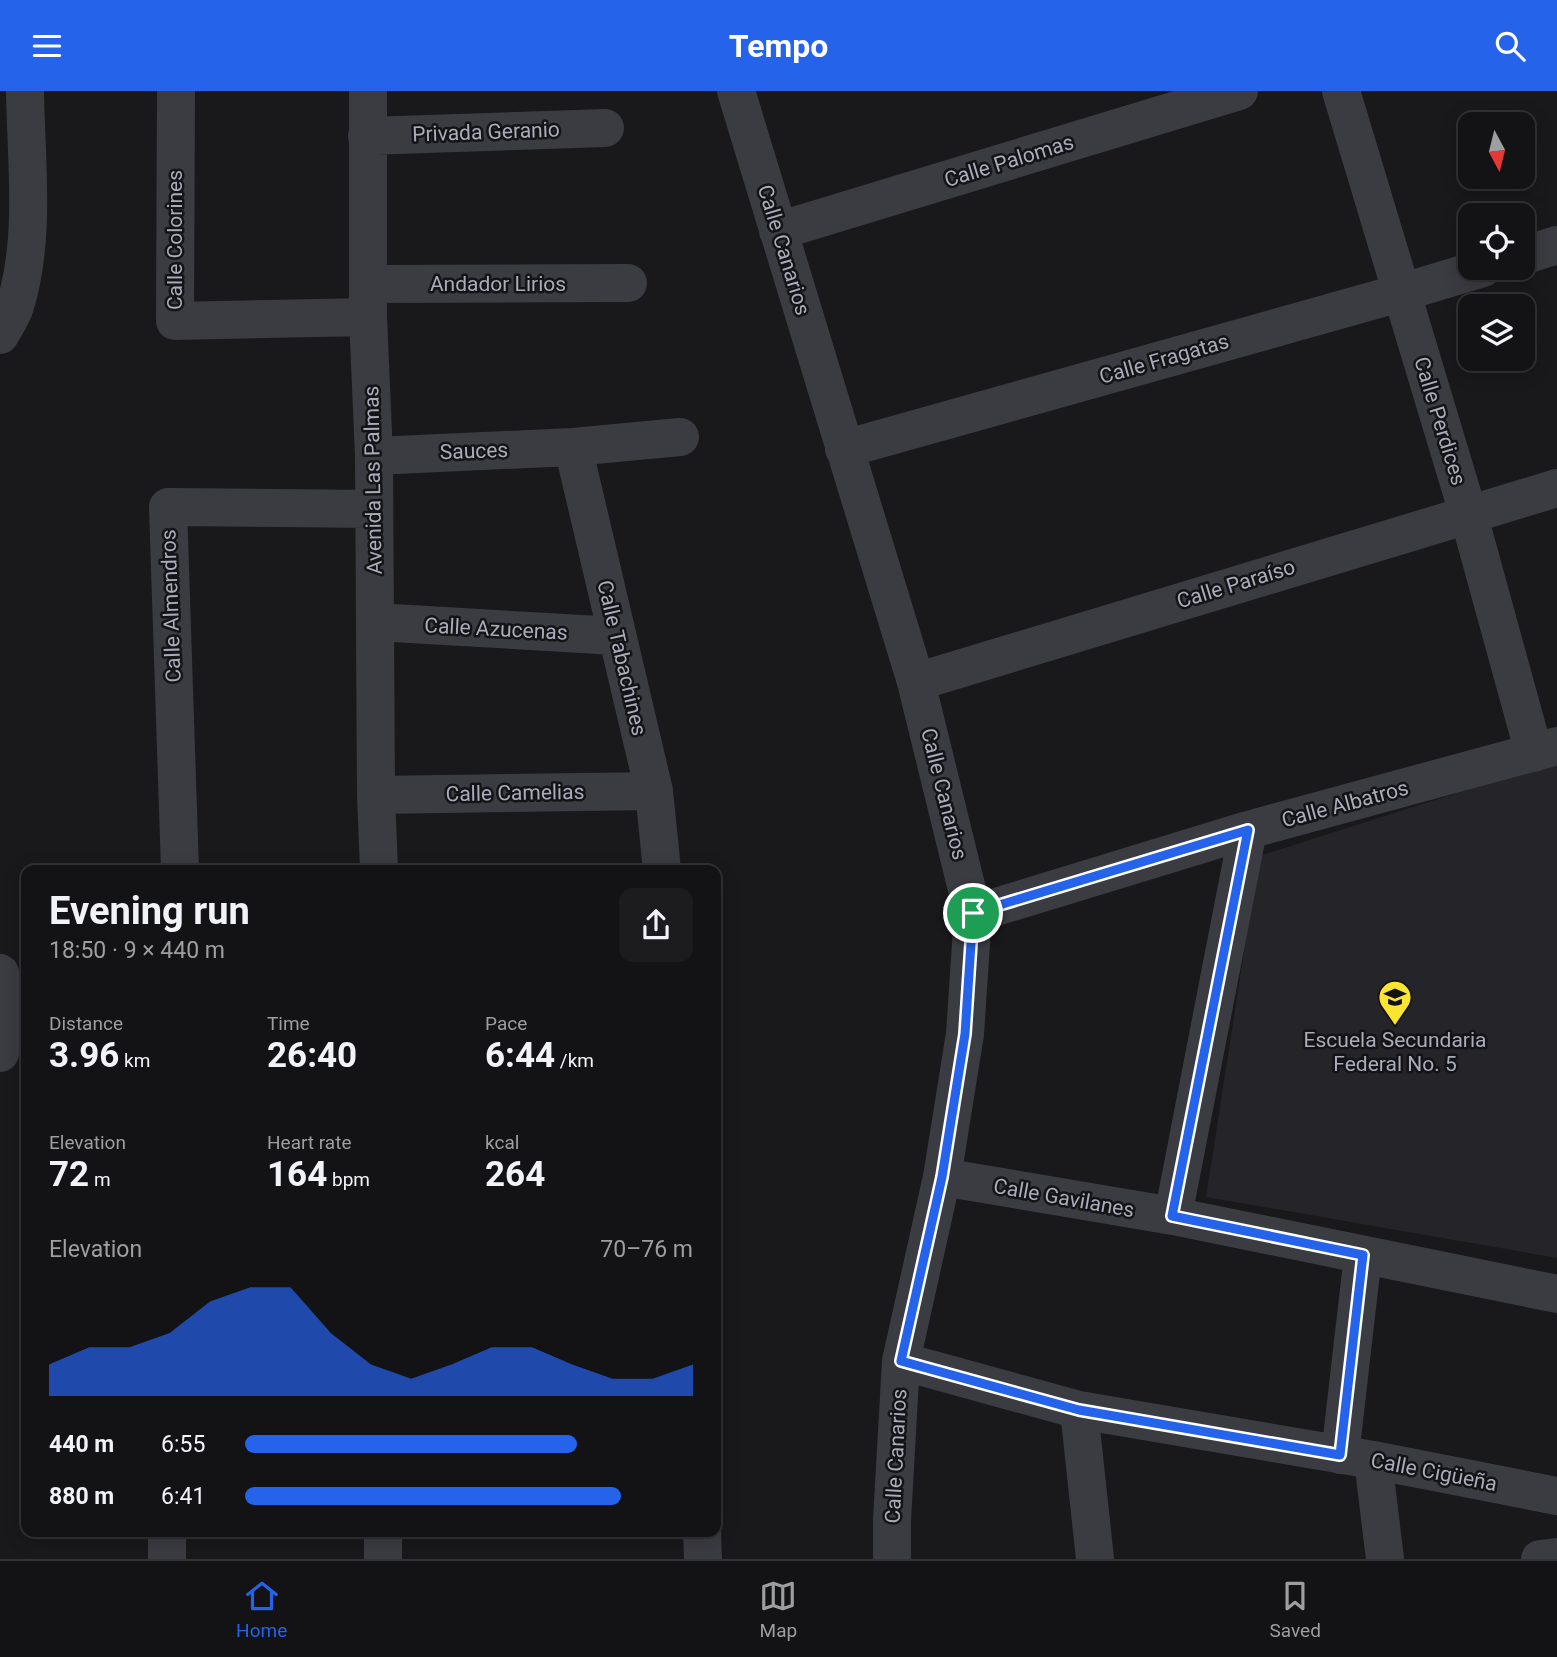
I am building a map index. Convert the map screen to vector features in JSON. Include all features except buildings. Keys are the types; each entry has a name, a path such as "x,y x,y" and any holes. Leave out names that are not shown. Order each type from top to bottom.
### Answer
{"street":[{"path":"0,335 15,307 24,259 27,216 13,147 25,91"},
{"name":"Calle Colorines","path":"176,91 175,321 368,301"},
{"name":"Avenida Las Palmas","path":"368,91 368,301 374,456 379,865"},
{"name":"Calle Canarios","path":"736,91 916,682 973,913 965,1034 942,1177 901,1361 892,1559"},
{"name":"Calle Palomas","path":"778,231 1239,91"},
{"name":"Calle Perdices","path":"1341,91 1468,513 1546,749"},
{"name":"Privada Geranio","path":"367,136 605,128"},
{"path":"1535,251 1557,245"},
{"name":"Calle Fragatas","path":"844,449 1458,276"},
{"name":"Andador Lirios","path":"368,301 628,283"},
{"name":"Sauces","path":"374,456 573,447 680,437"},
{"name":"Calle Tabachines","path":"573,447 654,792 661,865"},
{"name":"Calle Paraíso","path":"916,682 1557,488"},
{"name":"Calle Almendros","path":"180,865 168,507 374,509"},
{"name":"Calle Azucenas","path":"375,622 616,636"},
{"name":"Calle Albatros","path":"973,913 1248,830 1546,749"},
{"name":"Calle Camelias","path":"376,795 654,792"},
{"path":"1172,1216 1248,830"},
{"path":"0,1053 4,983"},
{"name":"Calle Gavilanes","path":"942,1177 1172,1216 1557,1294"},
{"path":"1363,1255 1357,1457 1385,1559"},
{"name":"Calle Cigüeña","path":"901,1361 1079,1410 1357,1457 1557,1496"},
{"path":"1079,1410 1095,1559"},
{"path":"167,1537 167,1559"},
{"path":"383,1537 383,1559"},
{"path":"702,1537 703,1559"},
{"path":"1540,1559 1557,1557"}],"shaded area":[{"name":"Escuela Secundaria Federal No. 5","path":"1557,761 1557,1258 1206,1197 1259,856"}],"place":[{"name":"Escuela Secundaria Federal No. 5","path":"1395,1027"}],"route":[{"path":"1248,830 1172,1216 1363,1255 1340,1455 1079,1410 901,1361 942,1177 965,1034 973,913 1248,830"}]}
